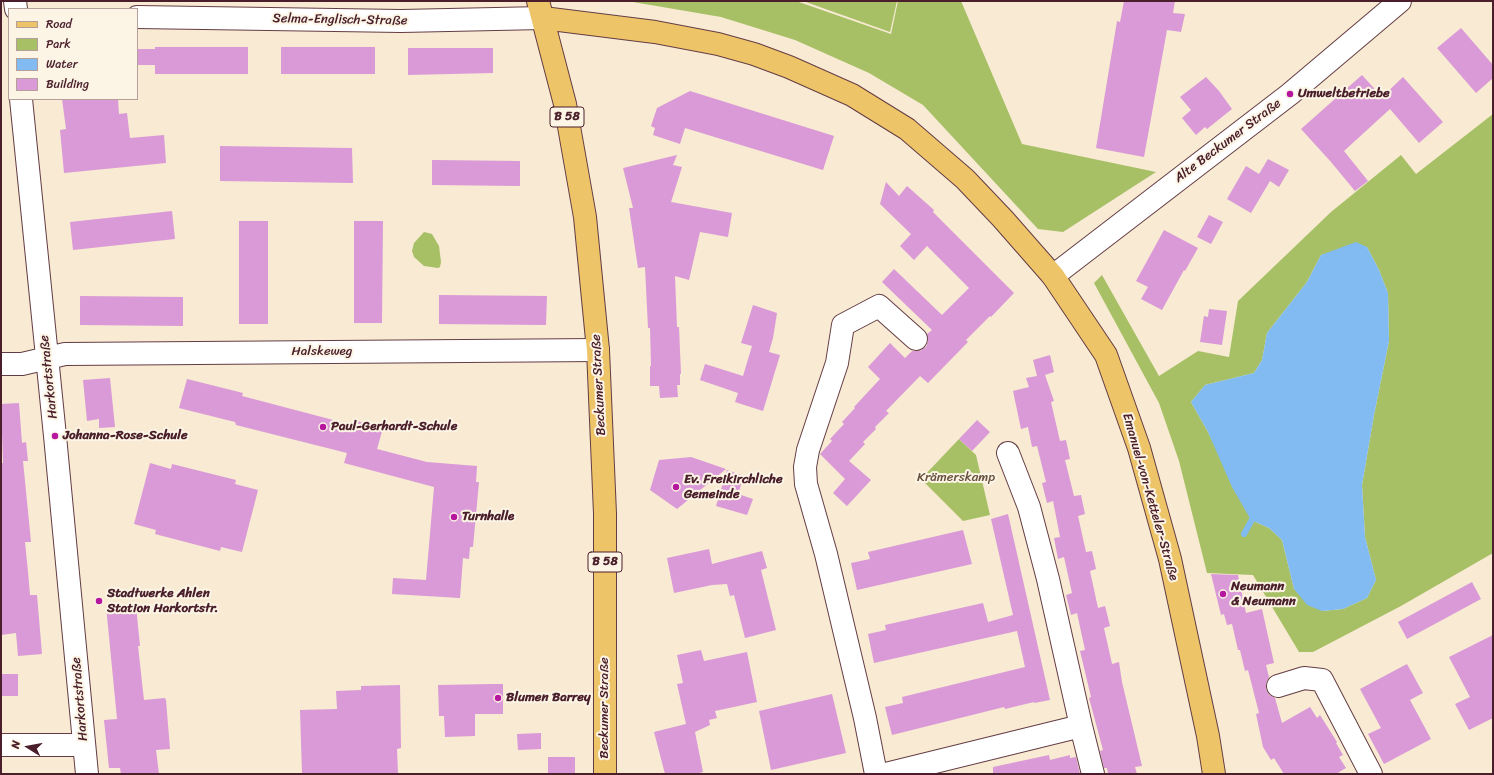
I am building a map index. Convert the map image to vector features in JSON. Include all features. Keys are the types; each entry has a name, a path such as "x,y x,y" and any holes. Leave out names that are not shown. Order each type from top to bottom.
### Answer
{"main road":[{"name":"Emanuel-von-Ketteler-Straße","path":"540,10 718,44 754,54 789,67 852,95 907,129 964,179 1003,219 1052,276 1106,355 1139,448 1170,559 1208,736 1214,774"},
{"name":"Beckumer Straße","path":"540,10 565,104 583,209 598,350 605,514 605,774"}],"street":[{"name":"Alte Beckumer Straße","path":"1052,276 1290,94 1400,1"},
{"name":"Selma-Englisch-Straße","path":"138,17 394,21 540,10"},
{"name":"Harkortstraße","path":"21,100 87,774"},
{"path":"876,774 865,718 828,561 806,484 805,467 808,450 837,363 843,325 879,306 916,339"},
{"name":"Halskeweg","path":"1,364 22,364 65,354 598,350"},
{"path":"1008,453 1029,507 1033,522 1048,579 1093,774"},
{"path":"1278,686 1304,678 1322,680 1371,774"},
{"path":"886,774 1081,726"},
{"path":"1,745 84,745"}],"green space":[{"path":"627,1 796,1 891,34 898,1 961,1 1022,144 1156,172 1063,232 1038,229 923,105 869,73 795,40 721,17"},
{"path":"803,1 897,1 890,32"},
{"path":"1493,114 1493,553 1401,606 1313,652 1299,652 1253,575 1207,573 1179,461 1159,403 1094,283 1102,275 1159,376 1198,351 1229,357 1238,301 1331,212 1401,155 1416,174","holes":["1367,247 1379,270 1388,293 1389,341 1362,485 1365,537 1376,580 1367,598 1343,609 1322,611 1294,589 1282,540 1269,528 1251,520 1208,432 1191,402 1205,385 1254,373 1262,360 1267,333 1307,282 1321,255"]},
{"path":"424,232 432,234 439,246 441,262 440,267 438,268 424,266 414,257 412,251 414,243"},
{"name":"Krämerskamp","path":"959,439 976,455 990,515 963,521 921,479"}],"water":[{"path":"1356,242 1367,247 1379,270 1388,293 1389,341 1362,485 1365,537 1376,580 1367,598 1343,609 1322,611 1307,605 1294,589 1282,540 1269,528 1251,520 1232,487 1208,432 1191,402 1205,385 1254,373 1262,360 1267,333 1307,282 1321,255"}],"building":[{"path":"1124,1 1175,1 1173,13 1185,14 1181,32 1167,30 1144,157 1096,148 1117,21 1120,22"},
{"path":"1461,28 1493,65 1493,78 1476,93 1437,48"},
{"path":"155,47 248,47 248,74 155,74 155,65 138,65 138,49 155,49"},
{"path":"281,47 375,47 375,74 281,74"},
{"path":"408,48 493,48 493,73 408,75"},
{"path":"1362,75 1382,97 1403,77 1443,122 1419,143 1390,109 1344,151 1368,181 1355,191 1301,129"},
{"path":"1206,77 1219,91 1232,109 1207,129 1205,127 1196,135 1182,118 1191,110 1180,97"},
{"path":"690,91 834,136 823,170 685,128 680,144 653,135 655,128 651,126 657,108"},
{"path":"62,100 118,100 119,114 127,113 130,138 164,135 166,163 64,173 60,130 66,129"},
{"path":"220,146 352,148 353,183 220,181"},
{"path":"677,155 673,165 682,167 671,202 732,213 728,237 700,232 689,280 675,276 677,327 679,327 680,385 677,385 678,397 660,398 659,386 650,386 650,328 648,328 645,267 638,268 629,208 633,208 623,168"},
{"path":"1268,159 1289,170 1279,187 1270,181 1251,213 1227,199 1246,166 1259,174"},
{"path":"432,160 520,161 520,186 432,185"},
{"path":"886,182 899,196 907,186 934,210 933,212 1014,293 966,340 968,342 928,383 920,376 886,411 889,413 875,427 876,429 863,442 865,444 849,461 871,480 847,506 833,493 845,479 820,454 832,441 830,439 844,424 842,422 855,408 854,407 880,379 868,367 890,343 905,358 912,351 920,351 926,347 928,341 927,334 932,330 882,282 894,269 942,315 969,288 927,246 914,260 900,246 911,234 880,204"},
{"path":"172,211 175,239 73,250 70,222"},
{"path":"1209,215 1223,222 1211,244 1197,237"},
{"path":"239,221 268,221 268,324 239,324"},
{"path":"354,221 383,221 382,323 354,323"},
{"path":"1164,230 1198,248 1162,310 1141,299 1148,287 1136,281"},
{"path":"439,295 547,296 546,325 439,324"},
{"path":"80,296 183,297 183,326 80,325"},
{"path":"753,305 777,313 769,352 780,355 763,411 735,402 738,393 700,380 705,364 743,376 752,346 741,343"},
{"path":"1209,309 1227,311 1222,345 1200,342 1204,316 1208,317"},
{"path":"1050,355 1054,372 1045,375 1054,401 1051,402 1060,441 1066,440 1070,459 1065,460 1074,496 1081,495 1085,514 1078,516 1086,552 1092,551 1096,569 1090,571 1098,608 1105,606 1110,626 1104,628 1112,664 1119,662 1122,682 1142,766 1135,767 1137,774 1108,774 1107,768 1104,768 1100,751 1103,750 1089,698 1091,697 1080,651 1085,650 1077,613 1071,615 1066,595 1072,593 1064,557 1058,559 1054,538 1060,537 1053,501 1047,503 1042,483 1046,482 1037,446 1032,447 1028,427 1021,429 1013,391 1029,387 1026,378 1037,376 1033,360"},
{"path":"110,378 115,427 99,428 99,419 87,421 83,380"},
{"path":"187,379 243,393 242,396 356,426 357,421 383,428 377,449 427,462 477,466 476,482 479,482 473,547 470,547 469,559 463,558 460,598 392,594 393,578 426,580 434,487 344,463 347,453 236,425 235,422 179,408"},
{"path":"19,403 22,443 26,442 28,461 23,461 31,542 25,542 30,595 37,595 42,654 18,656 16,633 1,635 1,463 3,463 1,404"},
{"path":"977,420 990,432 972,451 959,439"},
{"name":"Ev. Freikirchliche Gemeinde","path":"691,457 726,469 677,509 650,490 659,460"},
{"path":"150,463 171,469 172,464 236,480 235,484 258,490 242,552 221,547 220,551 155,534 156,530 134,524"},
{"path":"727,470 744,476 738,494 753,499 747,515 716,506"},
{"path":"1008,514 1050,700 1005,709 1004,707 892,735 885,707 903,703 902,697 1025,667 1017,631 874,663 868,634 886,630 885,625 983,603 988,622 1013,615 991,519"},
{"path":"963,530 972,564 857,590 851,563 870,559 868,552"},
{"path":"709,549 712,564 762,551 767,568 761,570 776,630 745,638 734,595 730,596 727,584 712,585 674,593 667,558"},
{"path":"1211,574 1238,575 1246,613 1262,609 1274,663 1266,665 1269,677 1266,683 1266,689 1269,695 1275,698 1282,723 1310,707 1317,718 1320,715 1337,742 1336,743 1343,755 1339,757 1346,768 1336,774 1284,774 1274,758 1271,760 1263,747 1256,714 1259,713 1248,670 1245,671 1232,624 1227,625 1224,614 1221,615"},
{"path":"1472,582 1481,599 1407,639 1398,622"},
{"path":"106,606 136,606 140,646 138,646 144,700 165,698 166,700 170,749 156,750 159,774 121,774 120,768 109,768 104,720 117,719"},
{"path":"1493,635 1493,718 1469,730 1455,704 1470,697 1449,657"},
{"path":"701,650 704,661 747,652 757,702 715,711 717,718 709,720 710,725 695,732 703,772 695,774 665,774 654,732 686,724 677,684 683,683 677,655"},
{"path":"1407,664 1423,693 1410,700 1431,739 1384,764 1368,734 1381,728 1360,689"},
{"path":"1,674 18,674 18,696 1,696"},
{"path":"503,684 503,714 475,714 475,736 445,737 444,716 439,716 438,685"},
{"path":"400,685 401,748 397,749 398,774 302,774 300,710 337,709 336,691 361,690 361,686"},
{"path":"832,694 846,753 771,770 759,711"},
{"path":"541,733 541,749 518,750 517,734"},
{"path":"1049,755 1050,760 1070,755 1070,758 1076,757 1080,774 993,774 993,767"},
{"path":"548,757 575,757 575,774 548,774"}],"waterway":[{"path":"1244,534 1255,514"}],"place":[{"name":"Umweltbetriebe","path":"1290,94"},
{"name":"Paul-Gerhardt-Schule","path":"323,427"},
{"name":"Johanna-Rose-Schule","path":"55,436"},
{"name":"Ev. Freikirchliche Gemeinde","path":"676,487"},
{"name":"Turnhalle","path":"454,517"},
{"name":"Neumann & Neumann","path":"1223,594"},
{"name":"Stadtwerke Ahlen Station Harkortstr.","path":"99,601"},
{"name":"Blumen Barrey","path":"498,698"}]}
